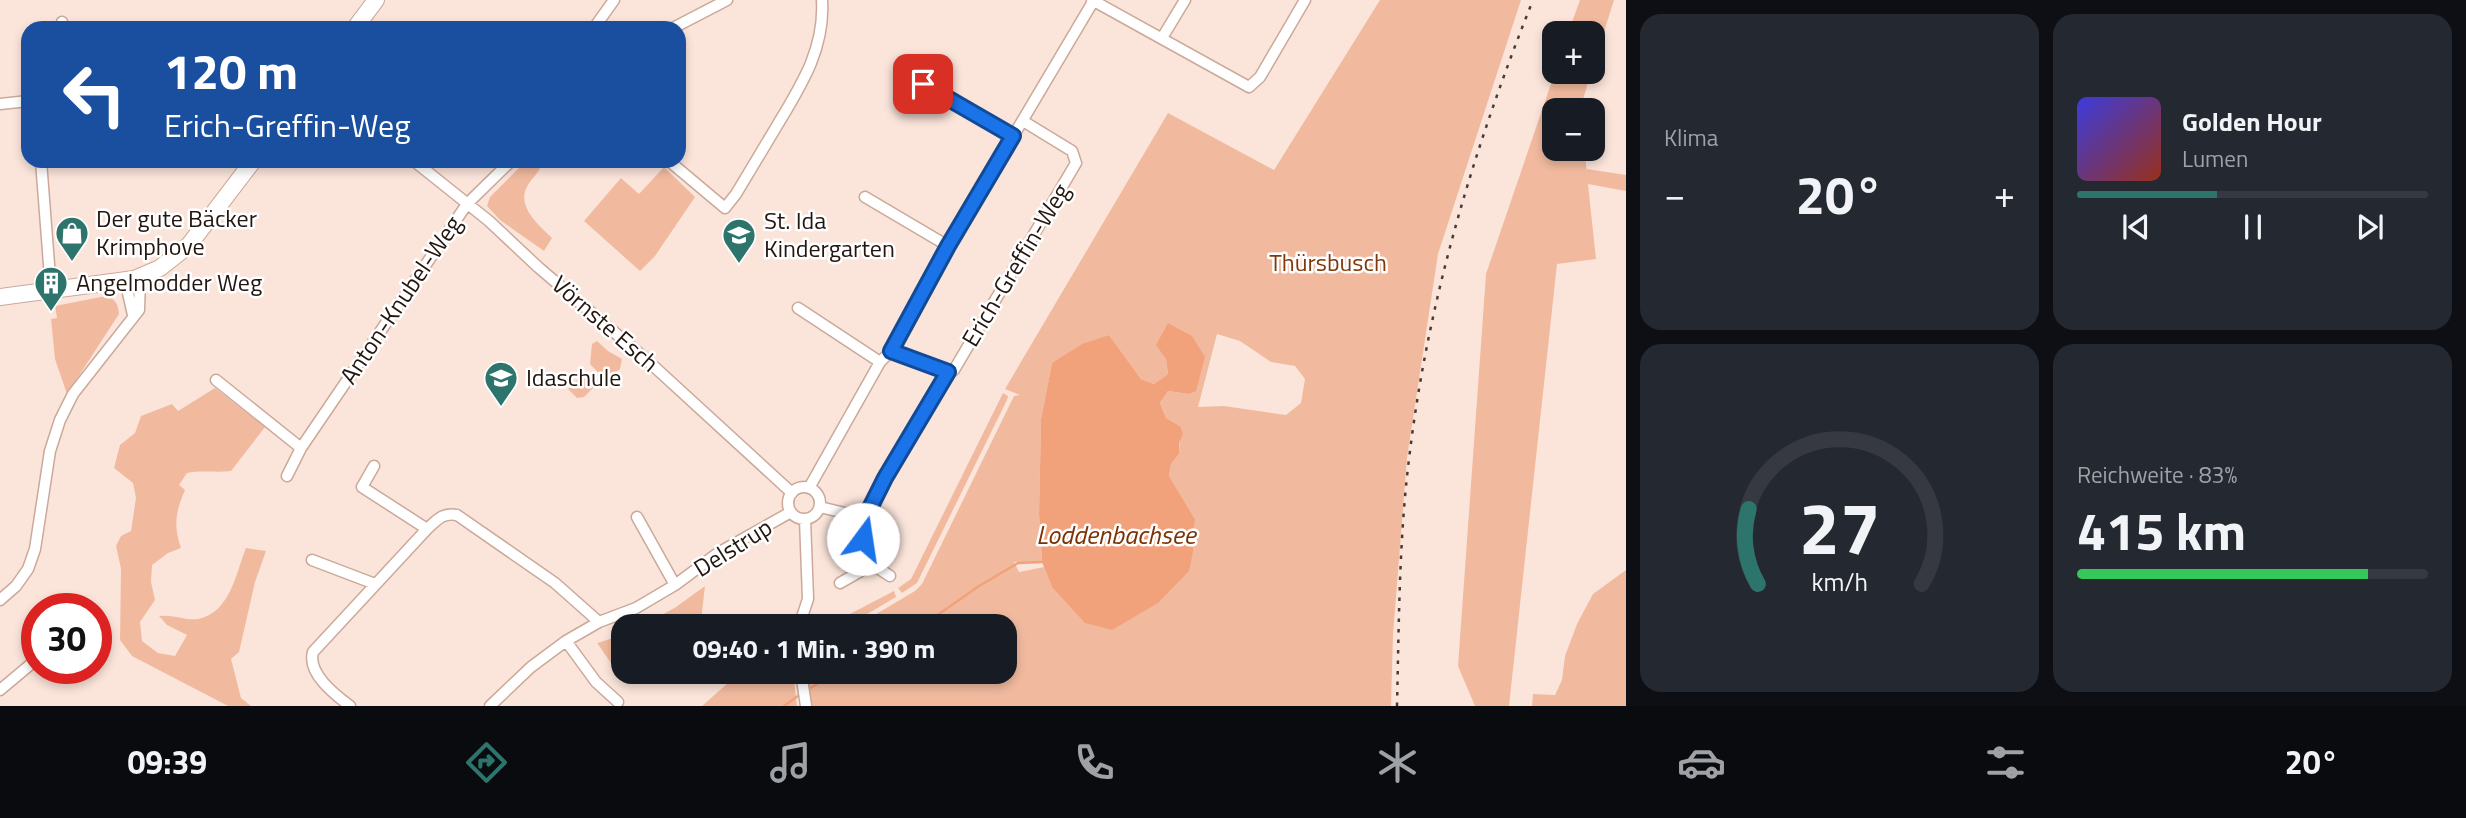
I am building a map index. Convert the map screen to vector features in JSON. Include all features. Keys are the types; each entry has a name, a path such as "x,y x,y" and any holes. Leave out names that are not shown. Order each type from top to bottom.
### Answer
{"street":[{"path":"360,21 376,0"},
{"path":"598,21 614,0"},
{"path":"686,21 727,0"},
{"path":"677,168 725,208 808,75 817,50 823,20 822,0"},
{"path":"809,488 1093,0 1249,88 1260,77 1305,0"},
{"path":"1162,38 1185,0"},
{"path":"923,84 1013,136"},
{"path":"0,104 21,102"},
{"name":"Erich-Greffin-Weg","path":"891,351 948,372 954,370 1076,163 1072,151 1023,121"},
{"path":"42,168 51,290"},
{"path":"0,297 133,279 160,268 184,250 248,168"},
{"name":"Vörnste Esch","path":"423,168 648,361 792,493"},
{"name":"Anton-Knubel-Weg","path":"287,476 301,448 467,204 504,168"},
{"path":"864,197 948,246"},
{"path":"0,600 16,586 28,569 36,549 50,451 60,420 73,394 139,310 141,304 133,279"},
{"path":"798,308 880,362"},
{"path":"866,568 861,560 865,518 885,478 948,372"},
{"path":"216,380 301,448"},
{"path":"374,467 362,487 427,529"},
{"path":"803,487 809,488 818,495 820,507 817,513 804,519 797,517 788,506 792,493 803,487"},
{"path":"820,507 865,518"},
{"name":"Delstrup","path":"497,704 531,667 566,640 600,622 636,608 675,585 718,553 791,512"},
{"path":"350,706 322,679 311,661 313,652 427,529 439,517 448,513 457,515 555,583 600,622"},
{"name":"Delstrup","path":"636,517 675,585"},
{"path":"803,614 808,599 804,519"},
{"path":"312,560 375,584"},
{"path":"841,583 866,568 878,568 890,576"},
{"path":"566,640 596,682 618,702"},
{"path":"0,691 21,673"},
{"path":"804,684 806,706"}],"green space":[{"name":"Thürsbusch","path":"1380,0 1521,0 1438,254 1407,458 1393,635 1391,706 812,706 808,684 1017,684 1017,614 876,614 922,584 1014,396 1020,395 1005,389 1168,113 1274,170","holes":["1217,334 1240,341 1271,362 1295,366 1305,379 1301,403 1286,415 1224,406 1198,407","1109,335 1141,379 1154,384 1168,374 1166,359 1189,394 1168,391 1160,403 1166,418 1180,426 1179,454 1171,464 1169,476 1195,519 1193,552 1052,587 1044,567 1019,572 1014,562 1042,562 1039,514 1041,419 1052,363"]},
{"path":"1580,0 1614,0 1605,29 1605,21 1572,21"},
{"path":"1551,84 1588,84 1583,98 1546,98"},
{"path":"1542,110 1542,161 1586,161 1587,172 1587,169 1626,175 1626,191 1588,184 1596,259 1557,264 1509,706 1475,706 1458,666 1486,274"},
{"path":"519,168 539,168 528,185 524,200 530,215 552,238 544,251 500,220 487,206 490,197"},
{"path":"665,168 695,197 655,256 640,271 584,221 621,178 639,194"},
{"path":"106,296 116,302 119,314 67,394 55,359 51,319 57,318 55,306"},
{"path":"597,341 622,359 620,369 608,378 604,378 590,364 592,344"},
{"path":"584,373 592,376 596,385 584,397 577,398 568,389"},
{"path":"215,388 265,427 231,471 187,473 179,485 185,490 177,518 181,548 168,553 152,565 151,582 155,600 140,622 142,641 158,653 175,656 187,635 167,625 159,616 198,619 209,615 218,609 230,591 246,548 266,551 255,582 239,652 231,659 241,698 251,706 228,706 132,656 120,640 121,569 116,546 121,536 131,531 136,498 133,483 114,468 120,445 135,433 141,416 172,404 178,411"},
{"path":"1003,393 1008,396 1007,400 917,583 902,593 898,588 911,579"},
{"path":"1626,570 1626,706 1532,706 1533,694 1555,695 1562,680 1565,656 1577,624 1593,594"},
{"path":"705,586 702,614 663,614"},
{"path":"894,591 896,597 867,614 850,614"},
{"path":"611,639 611,663 597,643"},
{"path":"727,684 794,684 797,706 702,706"}],"water":[{"name":"Loddenbachsee","path":"1168,323 1192,336 1205,357 1196,391 1189,394 1168,391 1160,403 1166,418 1180,426 1183,434 1179,443 1179,454 1171,464 1169,476 1195,519 1193,552 1189,571 1158,603 1112,630 1085,623 1052,587 1042,562 1039,514 1041,419 1052,363 1082,344 1109,335 1141,379 1154,384 1168,374 1166,359 1156,345"}],"waterway":[{"path":"939,614 1018,563 1042,562"},
{"path":"807,690 817,684"},
{"path":"784,706 802,693"}],"railway":[{"path":"1397,706 1404,514 1418,393 1442,278 1457,222 1492,110 1533,0"}],"place":[{"name":"Der gute Bäcker Krimphove","path":"72,263"},
{"name":"St. Ida Kindergarten","path":"739,265"},
{"name":"Angelmodder Weg","path":"51,313"},
{"name":"Idaschule","path":"501,408"}],"route":[{"path":"863,539 865,518 885,478 948,372 891,351 948,246 1013,136 923,84"}]}
